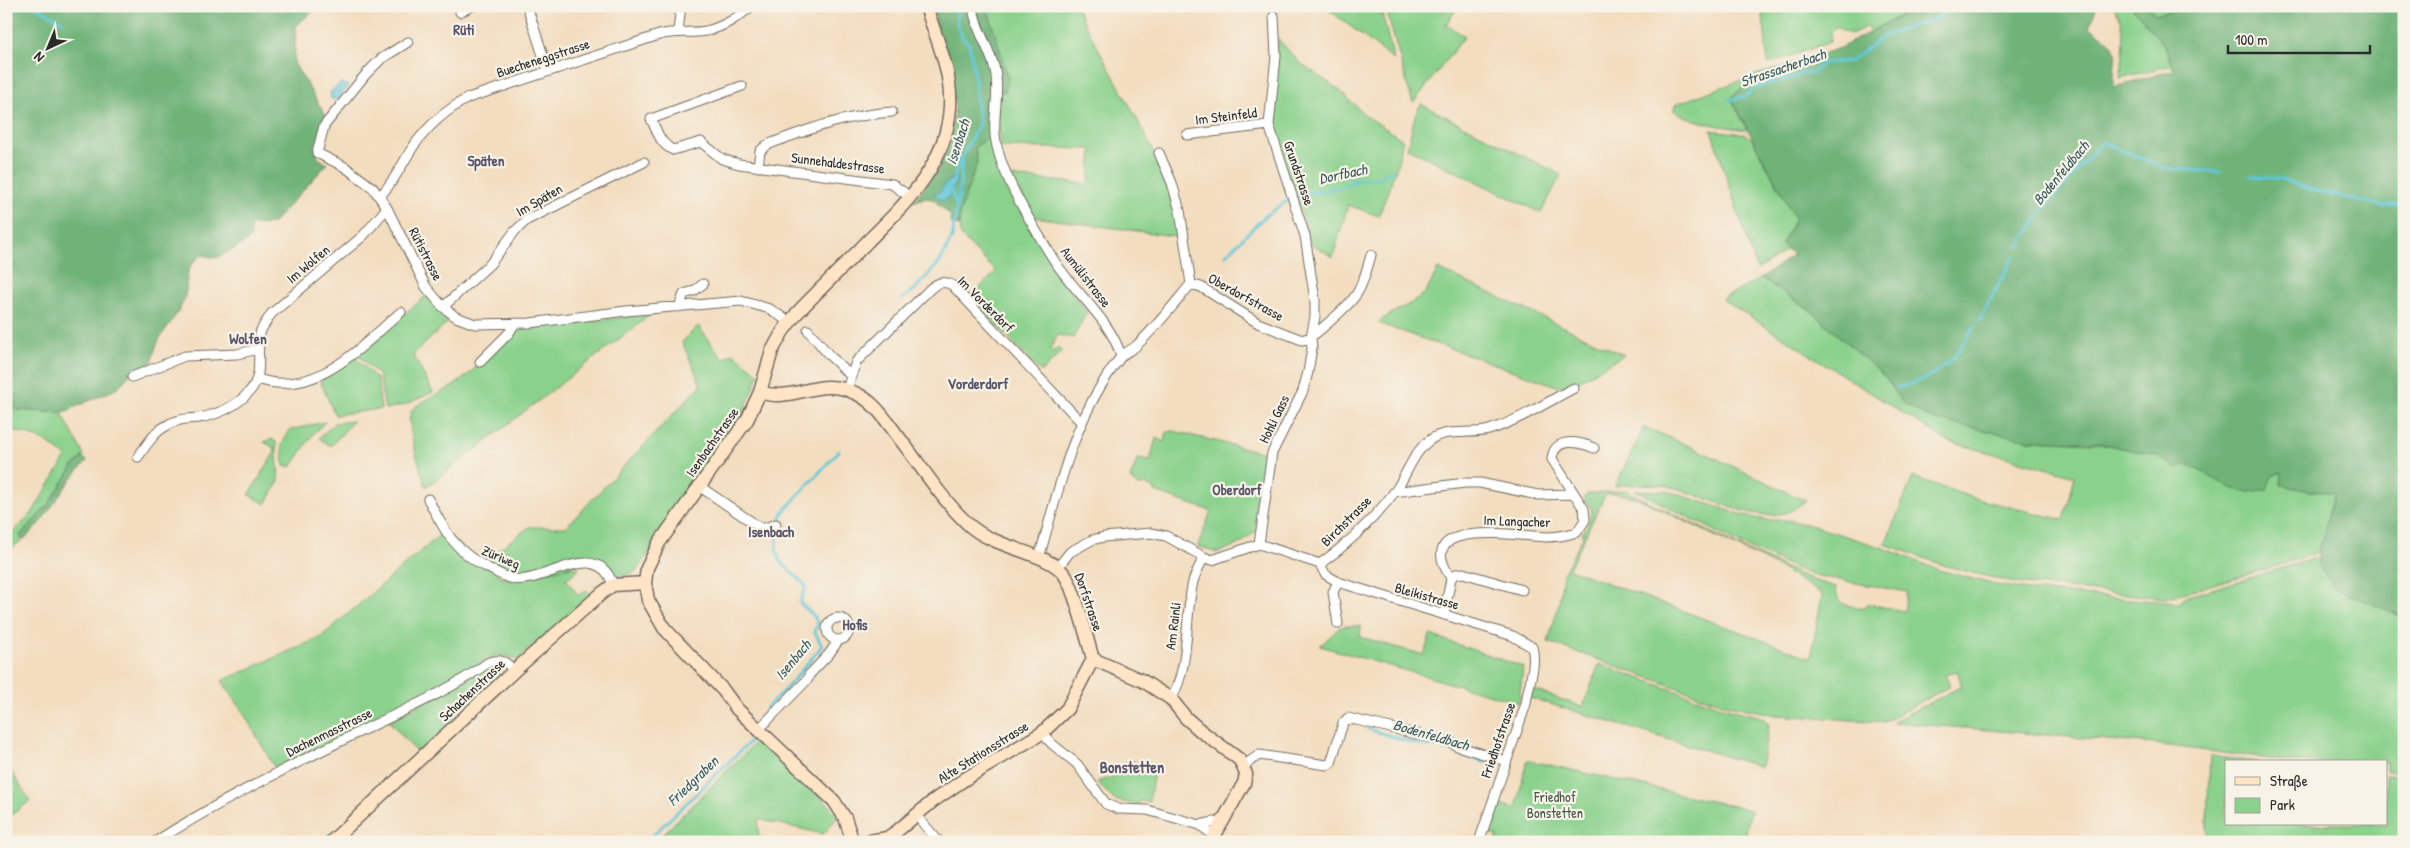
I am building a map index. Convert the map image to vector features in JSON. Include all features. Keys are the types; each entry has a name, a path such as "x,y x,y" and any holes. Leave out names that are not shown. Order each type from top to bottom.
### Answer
{"street":[{"path":"460,12 472,6"},
{"path":"528,6 548,71"},
{"path":"678,31 680,6"},
{"name":"Buecheneggstrasse","path":"380,196 424,133 455,105 480,92 658,35 678,31 706,31 721,26 752,6"},
{"name":"Isenbachstrasse","path":"853,842 845,818 834,801 737,709 664,628 648,600 645,583 647,568 654,551 738,434 760,392 772,351 789,322 910,197 924,181 935,162 946,131 950,105 948,74 926,6"},
{"name":"Aumülistrasse","path":"973,6 996,73 995,134 1000,159 1053,259 1078,293 1108,326 1116,339 1121,356"},
{"name":"Grundstrasse","path":"1274,16 1276,56 1269,125 1305,236 1315,300 1315,317 1311,337"},
{"name":"Rütistrasse","path":"408,42 381,59 366,74 324,126 317,153 344,167 373,188 380,196 426,287 443,307 456,317 475,324 515,323 741,301 770,309 789,322"},
{"name":"Sunnehaldestrasse","path":"742,86 647,120 666,146 673,150 701,142 722,159 739,164 892,184 910,197"},
{"name":"Sunnehaldestrasse","path":"758,166 760,152 767,145 843,118 862,114 892,112"},
{"name":"Im Steinfeld","path":"1187,135 1269,125"},
{"path":"1159,153 1172,183 1180,211 1191,284"},
{"name":"Im Späten","path":"443,307 490,264 515,231 527,220 644,162"},
{"name":"Im Wolfen","path":"258,379 258,349 261,331 271,314 364,235 387,208"},
{"path":"1311,337 1356,298 1362,286 1371,255"},
{"name":"Im Vorderdorf","path":"851,376 856,362 930,289 938,283 948,283 1081,422"},
{"path":"679,307 684,294 694,291 703,284"},
{"name":"Oberdorfstrasse","path":"1121,356 1137,346 1191,284 1201,287 1258,323 1293,338 1302,340 1311,337"},
{"path":"138,457 150,440 164,426 180,420 221,412 242,400 258,379 273,383 302,382 338,366 401,312"},
{"path":"480,362 509,333 515,323"},
{"path":"808,330 829,355 851,376 847,389"},
{"name":"Hohli Gass","path":"1259,544 1272,453 1303,391 1312,348 1311,337"},
{"path":"132,377 185,356 237,354 258,349"},
{"path":"1039,558 1048,520 1081,422 1092,398 1121,356"},
{"name":"Dorfstrasse","path":"760,392 781,396 820,387 847,389 866,399 876,408 956,511 972,528 990,540 1058,567 1070,583 1093,660"},
{"name":"Birchstrasse","path":"1259,544 1320,564 1349,542 1394,492 1421,446 1442,434 1481,431 1499,426 1574,388"},
{"name":"Im Langacher","path":"1451,578 1444,567 1441,556 1445,545 1452,538 1469,534 1495,533 1550,537 1577,532 1584,525 1586,515 1552,459 1552,452 1559,446 1574,442 1580,442 1594,448"},
{"path":"1394,492 1465,483 1480,483 1538,495 1574,494"},
{"path":"699,486 762,529 776,524"},
{"name":"Züriweg","path":"428,499 453,544 475,562 504,576 515,580 526,580 567,566 587,563 606,573 613,585"},
{"path":"1058,567 1070,552 1092,540 1104,537 1151,533 1174,540 1212,560 1259,544"},
{"name":"Am Rainli","path":"1171,699 1182,672 1194,581 1204,557"},
{"name":"Bleikistrasse","path":"1320,564 1325,574 1338,582 1518,638 1532,647"},
{"path":"1444,615 1451,578 1456,574 1463,573 1522,590"},
{"path":"1338,582 1333,592 1338,624"},
{"path":"613,585 645,583"},
{"name":"Schachenstrasse","path":"331,842 514,670 613,585"},
{"path":"759,729 808,679 809,675 832,651 838,641"},
{"name":"Friedhofstrasse","path":"1479,842 1526,704 1528,684 1534,660 1532,647"},
{"name":"Dachenmasstrasse","path":"155,842 195,815 432,696 488,662 498,659 507,662 514,670"},
{"path":"1093,660 1143,681 1171,699 1186,718 1235,756 1244,766 1246,774 1244,782 1220,822 1213,839 1200,825"},
{"name":"Alte Stationsstrasse","path":"864,842 887,838 965,779 1042,733 1067,709 1093,660"},
{"path":"1244,766 1259,755 1327,765 1331,763 1343,723 1348,718 1450,742 1457,746 1506,761"},
{"path":"1042,733 1052,744 1077,764 1106,804 1118,808 1147,810 1200,825 1220,822"},
{"path":"916,815 939,842"}],"green space":[{"path":"6,6 319,6 296,26 294,63 326,116 317,157 327,164 272,224 250,225 251,238 243,244 217,258 202,255 195,260 188,271 183,302 157,344 152,363 135,370 116,389 62,413 18,410 6,405"},
{"path":"932,6 987,6 1008,78 1005,92 990,92 990,137 975,147 977,163 959,214 959,226 950,223 951,216 933,199 924,198 913,202 939,168 949,145 955,106"},
{"path":"987,6 1076,6 1151,147 1174,206 1181,237 1034,217 1012,177 1089,184 1092,149 1001,147"},
{"path":"1324,6 1380,6 1394,60"},
{"path":"1385,6 1458,6 1446,25 1465,36 1414,102 1412,101"},
{"path":"1762,6 1919,6 1870,32 1867,26 1851,34 1837,26 1831,32 1830,42 1768,64"},
{"path":"1919,6 2097,6 2089,27 2113,46 2115,51 2114,87 2174,70 2164,45 2131,6 2149,6 2155,14 2196,6 2404,6 2404,617 2336,589 2319,567 2319,552 2334,492 2309,491 2281,485 2282,472 2272,476 2267,489 2250,492 2241,491 2225,485 2186,464 2176,469 2156,455 2098,443 2028,440 1929,418 1902,402 1886,378 1809,309 1761,278 1793,255 1782,244 1795,218 1731,98 1748,83 1747,78 1840,48"},
{"path":"2113,6 2131,6 2164,45 2172,65 2120,78 2124,41 2121,22"},
{"path":"2149,6 2196,6 2154,14"},
{"path":"1278,39 1299,62 1339,90 1365,115 1403,140 1397,166 1379,216 1348,205 1333,257 1310,243 1303,216 1278,150 1273,124 1273,112"},
{"path":"1747,78 1748,83 1731,98 1747,130 1718,126 1682,115 1673,110 1676,104"},
{"path":"1421,104 1561,175 1541,213 1407,148 1415,116"},
{"path":"1711,130 1745,134 1752,139 1795,218 1782,244 1788,249 1757,270"},
{"path":"990,137 1006,182 1059,275 1087,312 1073,338 1058,335 1050,349 1053,352 1058,347 1062,352 1041,372 970,297 996,272 960,235 959,214 977,163 975,146"},
{"path":"1438,269 1624,355 1565,389 1378,323 1423,295"},
{"path":"1761,278 1809,309 1886,378 1902,402 2028,440 2098,443 2157,455 2176,469 2186,464 2204,470 2209,477 2271,476 2283,472 2281,484 2309,491 2334,492 2319,552 2165,598 2014,583 1946,566 1885,544 1913,477 1977,499 2064,520 2075,476 1947,441 1722,299"},
{"path":"427,295 452,318 413,355 433,392 405,405 385,409 379,376 357,354"},
{"path":"653,313 426,487 410,427 411,412 418,405 462,380 501,344 527,328 555,323 557,326"},
{"path":"698,326 723,359 733,353 759,374 751,395 730,435 664,527 635,572 619,577 590,561 531,576 506,574 482,562 529,527 566,527 701,385 682,342"},
{"path":"354,356 377,379 381,409 335,415 320,381"},
{"path":"6,405 18,410 62,413 84,455 73,466 49,504 20,535 23,540 6,552 6,539 32,513 66,457 38,438 6,430"},
{"path":"353,421 331,446 319,438 335,423"},
{"path":"325,422 314,433 291,467 284,466 282,445 289,430"},
{"path":"1644,427 1692,447 1806,501 1790,511 1777,515 1762,514 1729,507 1668,486 1648,484 1615,486"},
{"path":"1173,431 1261,452 1267,461 1257,530 1240,544 1217,553 1198,546 1211,511 1155,492 1156,490 1145,484 1140,487 1130,478 1138,459 1150,461 1156,438 1164,442 1167,432"},
{"path":"272,439 276,442 279,481 266,504 249,495 275,452 273,447 264,442"},
{"path":"83,457 87,461 70,480 40,522 23,540 20,536 49,504 73,466"},
{"path":"1625,490 1754,554 1815,581 1836,587 1838,598 1841,602 1854,607 1865,607 1868,604 1904,611 1907,592 1812,575 1755,551 1635,490 1667,491 1750,517 1768,520 1787,520 1810,525 1884,548 1939,570 1996,585 2034,591 2179,603 2185,597 2319,557 2319,567 2396,615 2404,617 2404,750 2402,751 2400,766 2395,772 2388,771 2388,760 2278,760 2154,744 1892,722 1962,686 1957,671 1945,675 1950,686 1884,722 1776,715 1723,704 1548,642 1559,604 1563,574 1583,537 1582,534 1588,524 1592,509 1583,498 1587,494","holes":["1617,493 1640,499 1780,568 1822,594 1811,658 1569,569 1605,495"]},
{"path":"443,532 505,579 570,567 580,568 566,579 578,595 586,590 591,595 517,660 500,655 488,658 473,670 439,689 276,770 240,707 222,681 321,637"},
{"path":"1361,626 1360,637 1424,655 1430,635 1523,667 1519,703 1320,646 1339,628"},
{"path":"493,664 502,665 504,668 501,675 473,702 462,702 456,697 442,712 449,720 456,714 461,713 418,754 389,721"},
{"path":"1599,664 1721,707 1762,717 1769,724 1761,767 1530,698 1531,689 1583,707"},
{"path":"759,739 828,804 838,817 823,834 758,819 759,842 655,842"},
{"path":"2210,756 2242,760 2225,760 2225,826 2388,826 2388,775 2404,776 2404,842 2206,842"},
{"name":"Friedhof Bonstetten","path":"1527,760 1751,810 1744,842 1496,842 1497,836 1486,833 1496,804 1516,808"},
{"path":"1134,761 1154,772 1149,802 1140,801 1138,805 1114,800 1097,782 1120,774 1126,762"},
{"path":"6,763 30,801 6,819"}],"water":[{"path":"341,83 349,86 337,100 331,99 330,92"},
{"path":"955,176 957,179 949,197 942,201 933,194 940,192 943,186"}],"waterway":[{"path":"35,6 63,22"},
{"name":"Isenbach","path":"902,299 914,290 940,262 952,238 960,187 962,157 979,124 969,44 961,35 957,24 956,6"},
{"name":"Strassacherbach","path":"1729,100 1746,96 1754,88 1794,78 1803,72 1813,73 1822,63 1851,61 1884,36 1939,17 1948,6"},
{"name":"Bodenfeldbach","path":"2018,247 2046,206 2102,142 2164,168 2220,172"},
{"name":"Isenbach","path":"954,177 961,158"},
{"name":"Dorfbach","path":"1297,196 1345,186 1356,180 1374,179 1392,171"},
{"name":"Bodenfeldbach","path":"2250,176 2281,179 2316,191 2384,206 2404,204"},
{"path":"951,189 956,205"},
{"name":"Dorfbach","path":"1226,255 1265,216 1290,199"},
{"name":"Bodenfeldbach","path":"1979,321 2014,256"},
{"name":"Bodenfeldbach","path":"1897,388 1925,379 1953,359 1975,326"},
{"name":"Isenbach","path":"765,710 822,646 814,631 818,625 814,616 800,603 806,586 780,561 776,550 779,525 783,512 839,451"},
{"name":"Bodenfeldbach","path":"1368,729 1417,744 1444,748 1487,763"},
{"name":"Friedgraben","path":"646,842 756,736"}],"district":[{"name":"Rüti","path":"464,30"},
{"name":"Späten","path":"486,161"},
{"name":"Wolfen","path":"248,339"},
{"name":"Vorderdorf","path":"978,384"},
{"name":"Oberdorf","path":"1237,490"},
{"name":"Isenbach","path":"771,532"},
{"name":"Hofis","path":"855,625"},
{"name":"Bonstetten","path":"1132,767"}]}
